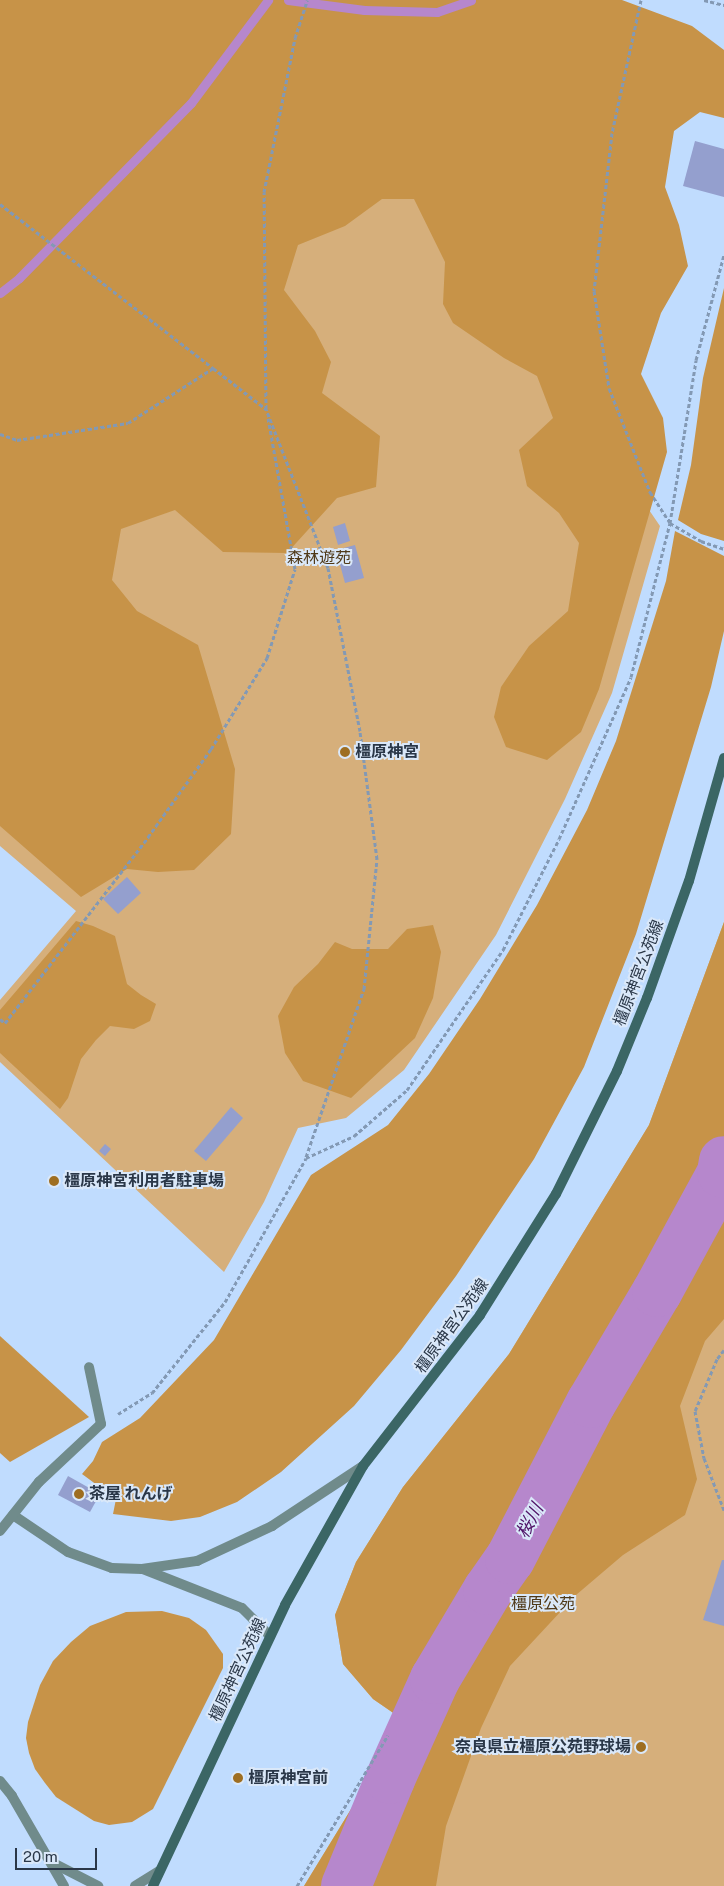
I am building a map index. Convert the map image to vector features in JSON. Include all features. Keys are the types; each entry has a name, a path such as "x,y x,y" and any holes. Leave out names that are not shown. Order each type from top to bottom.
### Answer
{"main road":[{"name":"橿原神宮公苑線","path":"153,1886 285,1605 363,1466 480,1316 556,1194 617,1071 647,998 689,881 724,758"}],"lane":[{"path":"0,1531 39,1482 100,1424 89,1367"},
{"path":"13,1515 68,1552 112,1568 142,1568 197,1560 247,1538 272,1526 363,1466"},
{"path":"142,1568 242,1608 270,1636"},
{"path":"0,1781 12,1796 53,1863 64,1886"},
{"path":"53,1863 98,1886"},
{"path":"135,1886 159,1871"}],"path":[{"path":"0,1019 5,1023 148,837 211,749 267,658 295,570 266,409 264,192 295,38 307,0"},
{"path":"641,0 612,133 594,291 609,388 650,492 670,522 701,541 724,549"},
{"path":"704,0 724,6"},
{"path":"0,204 266,409 328,568 360,731 377,859 364,990 306,1158 225,1302 152,1393 100,1424"},
{"path":"306,1158 354,1136 407,1090 504,950 559,839 631,676 670,522 696,360 724,255"},
{"path":"0,434 17,440 128,423 213,368"},
{"path":"724,1350 717,1359 695,1411 704,1458 724,1510"},
{"path":"297,1886 388,1735"}],"green space":[{"path":"0,0 622,0 692,26 724,50 724,118 700,112 674,131 665,187 679,225 688,266 661,313 641,374 663,418 667,452 599,689 581,732 547,760 506,747 494,717 501,687 529,646 568,611 579,543 559,513 527,486 519,450 553,418 537,376 504,358 453,323 443,304 445,262 414,199 382,199 345,226 298,245 284,290 315,331 331,362 322,393 380,436 376,487 337,498 287,553 223,552 175,510 121,529 112,580 137,611 198,645 235,769 231,834 194,870 158,872 127,869 81,897 0,826"},
{"name":"森林遊苑","path":"279,19 632,485 660,526 612,693 565,799 496,935 404,1070 346,1118 298,1128 264,1202 224,1272 0,1062 0,1000 76,911 0,846 0,388"},
{"path":"724,288 724,541 701,534 678,520 691,465 703,378"},
{"path":"675,531 724,556 724,631 711,687 636,934 584,1067 534,1159 456,1276 401,1350 354,1406 281,1472 237,1502 200,1517 171,1521 113,1514 116,1499 82,1474 93,1461 102,1442 140,1418 214,1340 311,1175 388,1125 429,1074 480,999 537,905 587,810 616,741 666,581"},
{"path":"76,921 115,936 127,984 156,1004 150,1021 134,1029 110,1026 96,1040 81,1059 68,1098 60,1109 0,1053 0,1010"},
{"name":"橿原公苑","path":"724,922 724,1886 304,1886 405,1721 373,1699 343,1664 335,1615 356,1562 403,1487 509,1354 649,1125"},
{"name":"橿原公苑","path":"724,922 724,1319 705,1341 680,1406 697,1479 685,1515 623,1555 576,1595 510,1666 481,1728 446,1826 436,1886 304,1886 405,1721 373,1699 343,1664 335,1615 356,1562 403,1487 509,1354 649,1125"},
{"path":"433,925 441,952 433,998 415,1038 351,1098 303,1081 285,1053 278,1016 294,987 318,964 335,942 352,949 388,949 407,929"},
{"path":"0,1336 89,1417 10,1462 0,1453"},
{"path":"162,1611 189,1618 206,1630 223,1654 223,1668 153,1809 132,1822 109,1825 94,1821 56,1797 35,1769 26,1738 28,1722 40,1685 53,1661 90,1626 126,1612"}],"building":[{"path":"695,141 724,149 724,197 683,186"},
{"path":"345,523 350,541 338,545 333,527"},
{"path":"355,545 364,578 345,583 336,550"},
{"path":"127,877 141,893 118,914 103,899"},
{"path":"231,1107 243,1118 206,1161 194,1151"},
{"path":"105,1144 111,1149 105,1156 99,1151"},
{"name":"茶屋 れんげ","path":"68,1476 100,1494 90,1512 58,1495"},
{"path":"722,1560 724,1560 724,1626 703,1620"}],"waterway":[{"path":"0,293 19,278 191,103 268,0"},
{"path":"288,0 364,10 437,12 471,0"},
{"name":"桜川","path":"346,1886 390,1779 435,1679 488,1590 510,1559 591,1403 657,1292 722,1173 724,1161"}],"place":[{"name":"橿原神宮","path":"345,752"},
{"name":"橿原神宮利用者駐車場","path":"54,1181"},
{"name":"茶屋 れんげ","path":"79,1494"},
{"name":"奈良県立橿原公苑野球場","path":"641,1747"},
{"name":"橿原神宮前","path":"238,1778"}]}
